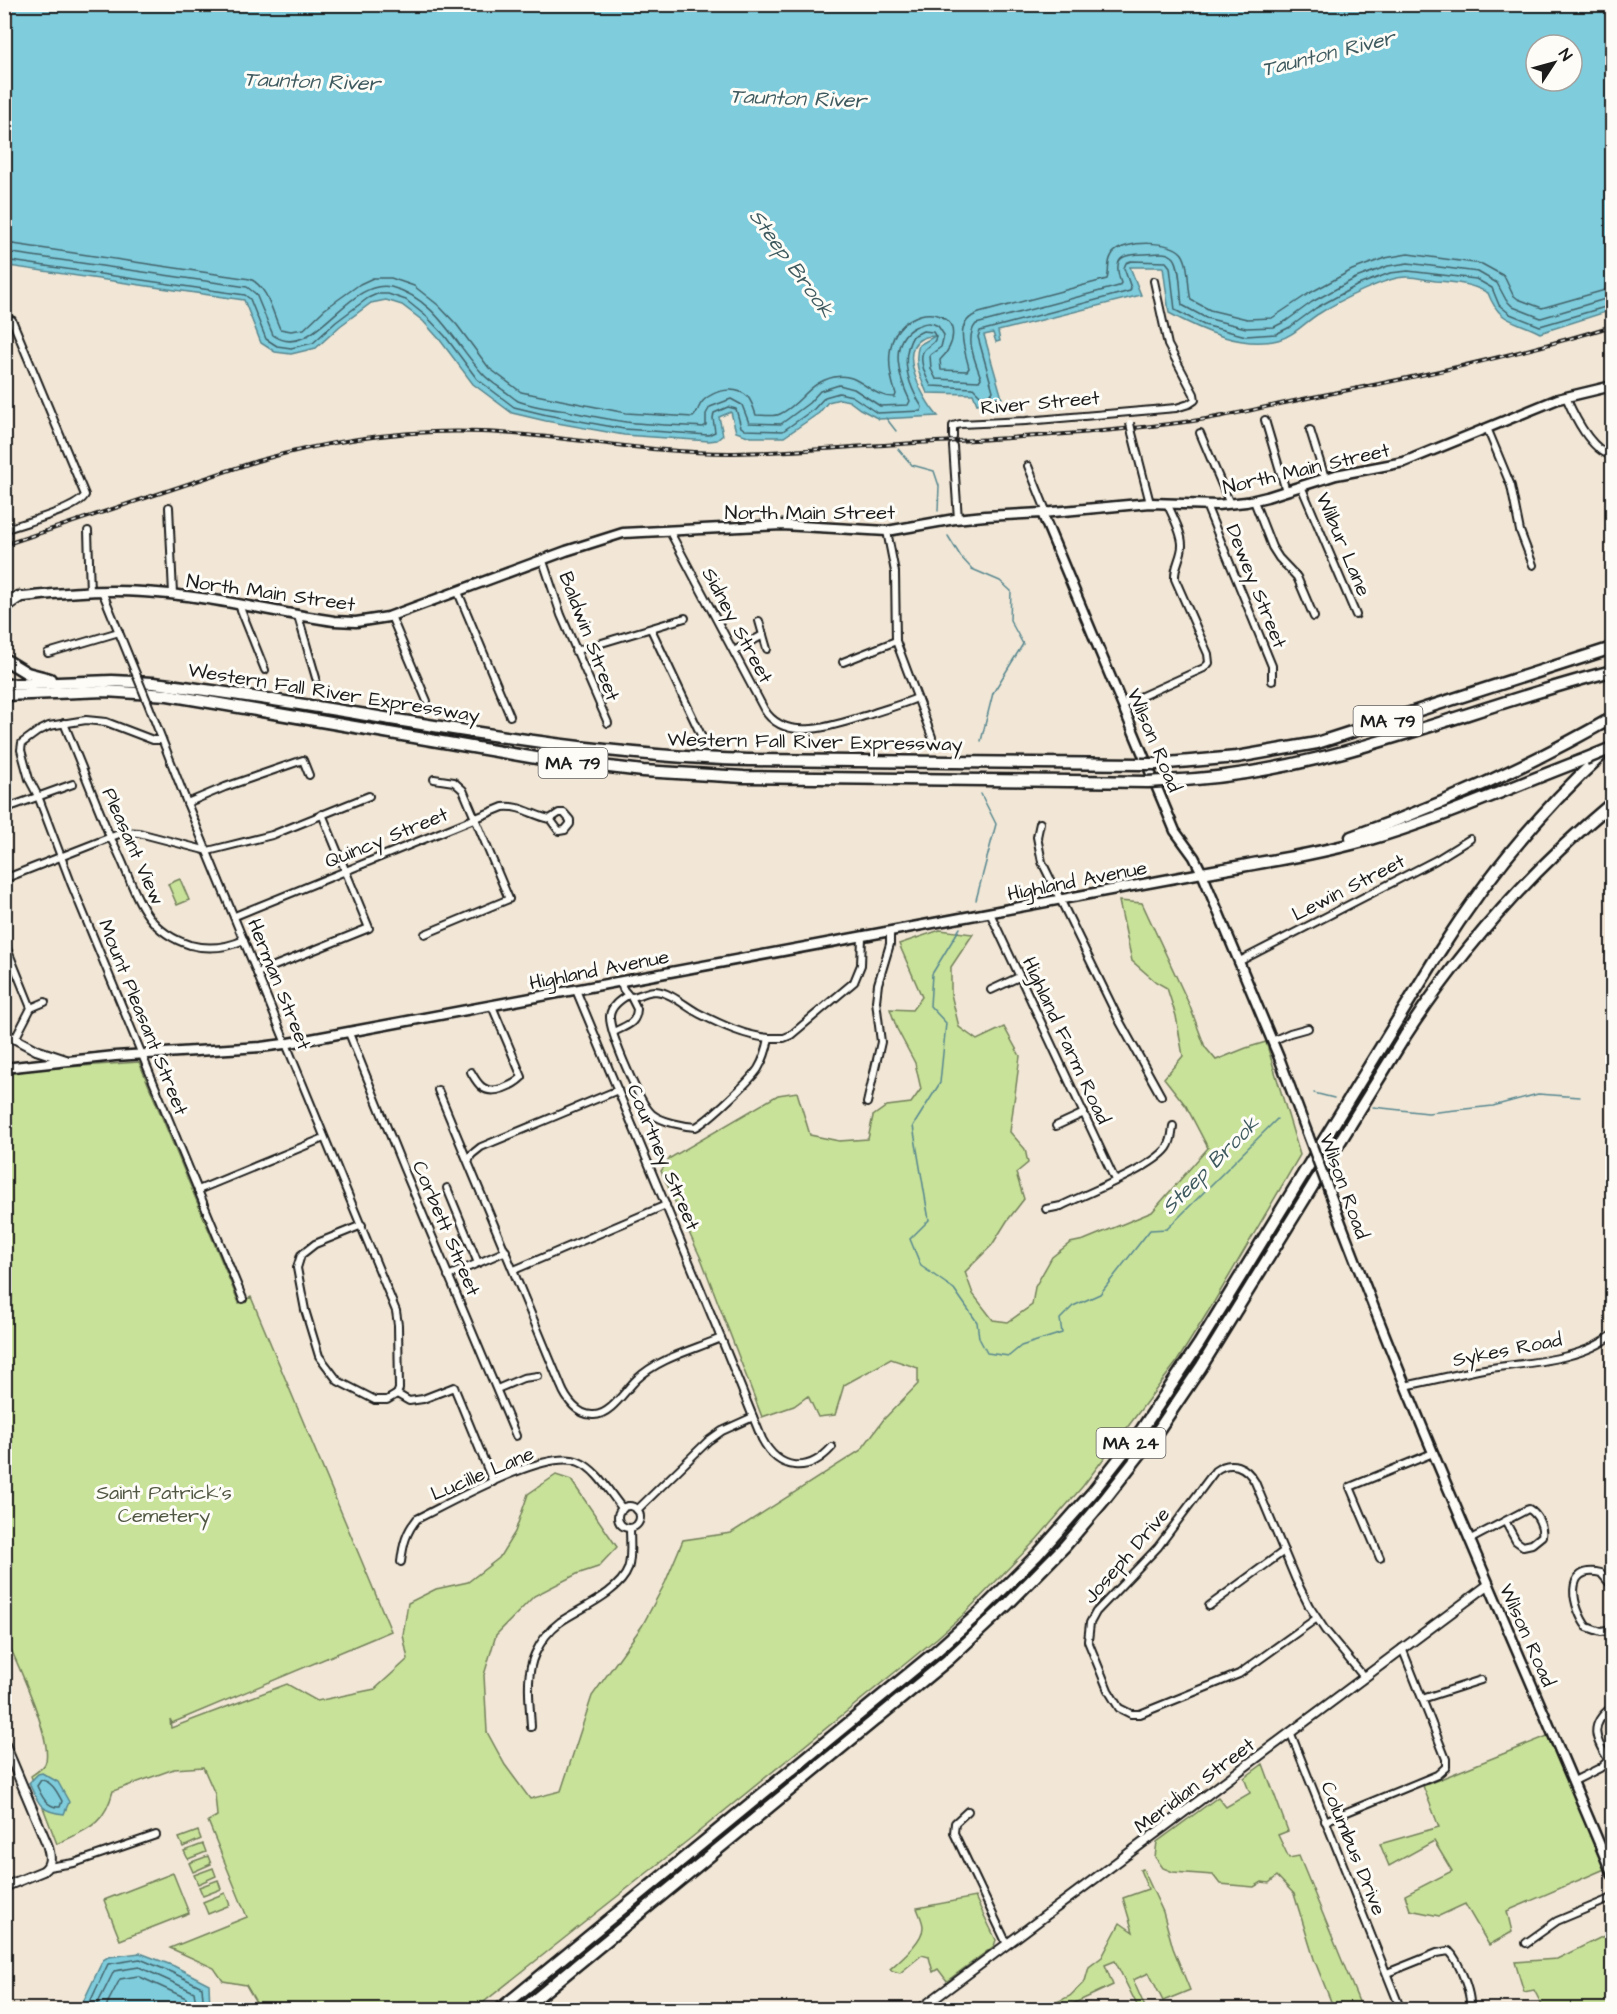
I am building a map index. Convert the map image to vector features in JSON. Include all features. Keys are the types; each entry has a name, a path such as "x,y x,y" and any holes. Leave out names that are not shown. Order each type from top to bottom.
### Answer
{"highway":[{"path":"4,607 19,597"},
{"name":"Western Fall River Expressway","path":"4,685 132,682 173,686 556,743 647,754 749,760 1156,764 1237,758 1317,743 1612,648"},
{"path":"4,659 22,671 37,677 92,682"},
{"name":"Western Fall River Expressway","path":"4,695 105,691 168,695 531,757 663,773 754,778 1148,782 1235,776 1324,759 1612,671"},
{"path":"1317,850 1466,793 1612,718"},
{"path":"1202,873 1357,842 1405,828 1585,759 1612,746"},
{"name":"MA 24","path":"499,2010 942,1646 1009,1584 1072,1516 1130,1445 1188,1361 1471,903 1535,822 1563,791 1612,746"},
{"name":"MA 24","path":"522,2010 948,1660 1065,1546 1131,1467 1185,1393 1405,1036 1439,986 1518,892 1568,842 1612,803"}],"main road":[{"name":"North Main Street","path":"4,599 102,591 173,594 298,616 346,622 374,621 619,534 782,525 888,531 958,519 1150,503 1206,505 1254,501 1325,478 1404,462 1566,397 1612,386"},
{"name":"Wilson Road","path":"1045,513 1175,831 1194,857 1202,873 1272,1041 1371,1304 1612,1874"},
{"name":"Highland Avenue","path":"72,1060 261,1047 349,1033 1202,873"},
{"path":"4,1068 72,1060"}],"street":[{"name":"River Street","path":"953,437 953,426 957,424 1026,422 1176,408 1195,400 1168,345 1154,281"},
{"path":"4,530 61,511 76,504 85,495 12,320"},
{"path":"1566,397 1572,413 1589,436 1612,456"},
{"path":"1127,411 1150,503"},
{"path":"1265,420 1286,491"},
{"path":"1487,428 1511,486 1520,531 1533,565"},
{"path":"1310,430 1325,478"},
{"path":"1200,433 1230,504"},
{"path":"953,446 958,519"},
{"name":"Wilson Road","path":"1028,466 1045,513"},
{"name":"Wilbur Lane","path":"1301,486 1356,615"},
{"path":"1254,501 1272,547 1297,577 1314,617"},
{"path":"1122,705 1204,668 1209,663 1208,654 1175,579 1175,568 1182,541 1167,503"},
{"name":"Dewey Street","path":"1206,505 1272,666 1272,681"},
{"path":"169,507 173,594"},
{"path":"88,531 90,592"},
{"path":"888,531 895,572 896,641 932,737"},
{"name":"Sidney Street","path":"670,532 767,714 785,726 796,729 822,728 838,725 917,698"},
{"name":"Baldwin Street","path":"543,561 575,651 608,723"},
{"name":"Herman Street","path":"102,591 398,1318 399,1381 397,1394"},
{"path":"458,592 510,716"},
{"path":"239,605 265,670"},
{"path":"298,616 316,678"},
{"path":"391,616 427,701"},
{"path":"575,651 685,618"},
{"path":"759,621 767,649"},
{"path":"651,628 701,735"},
{"path":"48,653 119,632"},
{"path":"734,651 764,635"},
{"path":"843,662 896,641"},
{"path":"63,723 86,720 106,722 153,740 162,740"},
{"name":"Mount Pleasant Street","path":"63,723 28,737 22,745 22,761 243,1299"},
{"name":"Pleasant View","path":"63,723 110,837 151,922 176,940 203,948 231,945 244,940"},
{"path":"187,803 303,760 309,775"},
{"path":"425,934 509,898 459,786 454,782 434,779"},
{"path":"4,809 73,784"},
{"path":"4,879 124,832 208,851 272,835 369,796"},
{"name":"Quincy Street","path":"235,916 503,807 513,806 550,819"},
{"path":"257,973 369,928 322,814"},
{"path":"1040,823 1036,837 1041,858 1120,1022 1161,1096"},
{"name":"Lewin Street","path":"1238,962 1428,865 1470,839"},
{"name":"Highland Farm Road","path":"990,913 1115,1180"},
{"path":"867,1103 881,1042 876,1001 878,984 890,944 890,932"},
{"path":"769,1038 765,1054 755,1073 710,1117 694,1127 658,1118 647,1110 617,1046 611,1013 616,1003 630,996 650,992 661,993 733,1029 753,1036 784,1038 791,1035 852,984 861,965 862,937"},
{"path":"4,942 31,1008"},
{"path":"991,990 1019,977"},
{"path":"614,1032 630,1025 638,1009 623,989 621,982"},
{"name":"Courtney Street","path":"576,990 767,1449 786,1464 801,1465 815,1462 832,1447"},
{"path":"15,1039 31,1008 45,1002"},
{"path":"471,1072 482,1087 488,1090 503,1088 522,1077 492,1006"},
{"path":"1272,1041 1308,1028"},
{"name":"Highland Avenue","path":"4,1033 44,1054 72,1060"},
{"name":"Corbett Street","path":"349,1033 516,1436"},
{"path":"438,1090 469,1160 471,1173 514,1270 564,1394 574,1407 590,1415 606,1411 636,1380 649,1371 672,1358 721,1338"},
{"path":"469,1160 474,1152 483,1146 618,1090"},
{"path":"1056,1126 1084,1113"},
{"path":"1046,1209 1061,1206 1145,1166 1161,1154 1172,1138 1173,1126"},
{"path":"198,1190 324,1138"},
{"path":"447,1188 478,1263"},
{"path":"514,1270 666,1205"},
{"path":"362,1225 315,1244 303,1252 297,1264 317,1352 339,1382 375,1400 387,1400 397,1394 409,1401 423,1399 454,1387 493,1482"},
{"path":"448,1276 506,1251"},
{"name":"Sykes Road","path":"1405,1386 1479,1370 1567,1355 1596,1345 1612,1335"},
{"path":"497,1389 523,1378 538,1376"},
{"path":"637,1510 708,1441 722,1431 753,1417"},
{"path":"1380,1558 1350,1487 1433,1453"},
{"name":"Lucille Lane","path":"401,1562 408,1529 417,1519 529,1466 571,1460 587,1467 623,1509"},
{"name":"Joseph Drive","path":"1317,1618 1239,1674 1140,1714 1128,1713 1116,1706 1089,1645 1088,1635 1091,1620 1164,1539 1215,1471 1223,1466 1233,1465 1248,1471 1255,1482 1296,1580 1317,1618 1364,1677"},
{"path":"630,1507 637,1510 640,1515 636,1526 630,1528 622,1526 619,1516 623,1509 630,1507"},
{"path":"1469,1540 1504,1521 1530,1509 1542,1526 1542,1536 1532,1544 1523,1546 1516,1541 1504,1521"},
{"path":"531,1727 529,1680 534,1656 544,1638 558,1623 609,1592 621,1581 628,1570 630,1528"},
{"path":"1209,1606 1284,1551"},
{"path":"1612,1586 1604,1575 1595,1572 1580,1576 1573,1586 1578,1611 1587,1627 1601,1632 1612,1630"},
{"name":"Meridian Street","path":"919,2010 1488,1585"},
{"path":"1325,1821 1437,1775 1446,1767 1446,1759 1402,1648"},
{"path":"1422,1699 1480,1680"},
{"path":"1574,1781 1600,1768 1611,1758 1598,1741 1596,1730 1600,1719 1612,1707"},
{"name":"Columbus Drive","path":"1291,1734 1401,2010"},
{"path":"4,1742 48,1847 50,1859 48,1867"},
{"path":"968,1811 955,1823 954,1833 1006,1944"},
{"path":"4,1887 48,1867 74,1863 156,1835"},
{"path":"1526,1943 1557,1921 1612,1898"},
{"path":"1387,1973 1437,1953 1449,1951 1455,1958 1467,1988 1471,2002 1469,2010"}],"green space":[{"path":"180,879 189,900 177,905 168,884"},
{"name":"Saint Patrick's Cemetery","path":"1119,901 1142,903 1189,1004 1205,1047 1216,1060 1266,1042 1300,1155 1176,1363 1083,1486 1037,1539 962,1616 691,1838 475,2009 260,2009 246,1985 223,1981 214,1968 170,1948 247,1917 208,1821 217,1816 215,1794 203,1767 174,1769 113,1791 105,1812 93,1825 57,1844 31,1776 45,1764 47,1753 44,1738 32,1700 4,1634 4,1074 139,1062 239,1303 251,1297 391,1631 172,1723 170,1719 171,1728 287,1684 317,1701 375,1689 408,1659 403,1635 408,1603 436,1589 468,1582 499,1558 515,1532 528,1494 556,1475 571,1480 617,1547 598,1567 577,1574 534,1596 496,1635 484,1675 487,1732 505,1765 530,1799 561,1791 592,1696 642,1626 665,1583 683,1540 731,1533 861,1450 884,1419 918,1384 918,1368 891,1359 844,1385 835,1415 818,1417 808,1396 794,1406 762,1417 702,1261 661,1171 670,1158 778,1095 797,1092 810,1135 839,1141 868,1139 873,1116 887,1106 911,1103 921,1089 915,1063 897,1029 890,1009 912,1010 922,997 899,944 940,930 973,934 951,967 951,994 959,1027 977,1040 1004,1027 1020,1056 1010,1132 1025,1149 1028,1163 1016,1173 1024,1199 992,1245 965,1272 973,1294 993,1320 1008,1322 1032,1305 1035,1287 1052,1257 1070,1243 1084,1240 1152,1212 1208,1148 1186,1106 1164,1078 1183,1056 1176,1016 1167,988 1156,982 1132,961"},
{"path":"1550,1735 1607,1868 1507,1911 1512,1932 1489,1945 1465,1904 1439,1916 1410,1910 1405,1895 1452,1871 1434,1841 1389,1866 1380,1844 1439,1827 1423,1786"},
{"path":"1263,1764 1288,1831 1278,1835 1289,1858 1299,1856 1362,2009 1334,2009 1314,1959 1294,1894 1277,1876 1269,1883 1262,1882 1254,1887 1220,1884 1213,1875 1173,1872 1163,1868 1155,1857 1157,1842 1218,1797 1226,1807 1250,1793 1244,1778"},
{"path":"198,1831 201,1839 183,1847 179,1838"},
{"path":"203,1844 206,1852 188,1859 184,1851"},
{"path":"208,1856 211,1864 193,1872 189,1863"},
{"path":"213,1868 216,1876 198,1884 194,1875"},
{"path":"1143,1869 1163,1912 1173,1948 1190,1990 1163,2001 1149,1973 1133,1980 1145,2007 1139,2009 1115,1961 1105,1965 1113,1985 1062,2009 1042,2009 1070,1996 1085,1981 1089,1967 1102,1957 1120,1923 1133,1932 1123,1898 1148,1889 1140,1870"},
{"path":"173,1873 189,1913 120,1940 104,1900"},
{"path":"218,1880 221,1889 203,1896 199,1887"},
{"path":"225,1893 230,1905 208,1914 203,1902"},
{"path":"975,1897 996,1940 994,1946 947,1981 938,1969 933,1972 929,1957 922,1955 900,1973 890,1969 910,1950 922,1932 922,1922 917,1908"},
{"path":"1612,1932 1612,2009 1544,2009 1534,1990 1524,1992 1515,1962 1557,1959"}],"water":[{"name":"Taunton River","path":"5,4 1612,5 1612,310 1540,333 1503,316 1488,293 1476,287 1408,277 1376,285 1351,296 1320,313 1284,338 1264,342 1236,340 1194,326 1169,313 1163,267 1130,267 1141,295 998,331 1000,341 996,342 993,333 984,335 1002,398 977,404 973,394 927,393 918,369 917,351 919,345 935,336 921,339 914,346 912,357 913,370 918,383 931,408 938,416 879,419 849,401 840,399 828,402 819,413 784,437 751,437 736,432 731,412 719,417 723,435 717,440 709,441 624,435 512,413 473,384 423,321 402,305 386,300 371,303 340,326 316,348 291,354 275,352 261,343 244,300 9,266 5,287"},
{"path":"42,1773 58,1782 69,1802 64,1814 45,1809 35,1796 29,1783"},
{"path":"140,1953 174,1966 209,1984 210,2009 85,2009 83,2002 103,1960 108,1957"}],"waterway":[{"name":"Steep Brook","path":"886,418 896,431"},
{"name":"Steep Brook","path":"898,449 912,465 934,471 939,486 938,511"},
{"name":"Steep Brook","path":"948,536 961,557 972,569 1000,581 1011,591 1010,620 1023,644 993,693 981,741"},
{"name":"Steep Brook","path":"976,900 996,824 981,794"},
{"name":"Steep Brook","path":"960,928 932,974 930,1006 946,1023 940,1083 913,1126 929,1220 910,1239 921,1266 954,1289 977,1322 979,1338 987,1353 1009,1356 1021,1346 1062,1333 1060,1319 1073,1306 1100,1294 1150,1230 1167,1229 1277,1119"},
{"name":"Steep Brook","path":"1314,1093 1334,1098"},
{"name":"Steep Brook","path":"1373,1107 1428,1113 1493,1106 1538,1094 1580,1097"}],"railway":[{"path":"4,545 257,461 313,447 368,437 424,432 481,432 672,451 735,453 1102,431 1169,424 1244,412 1466,365 1612,326"}]}
